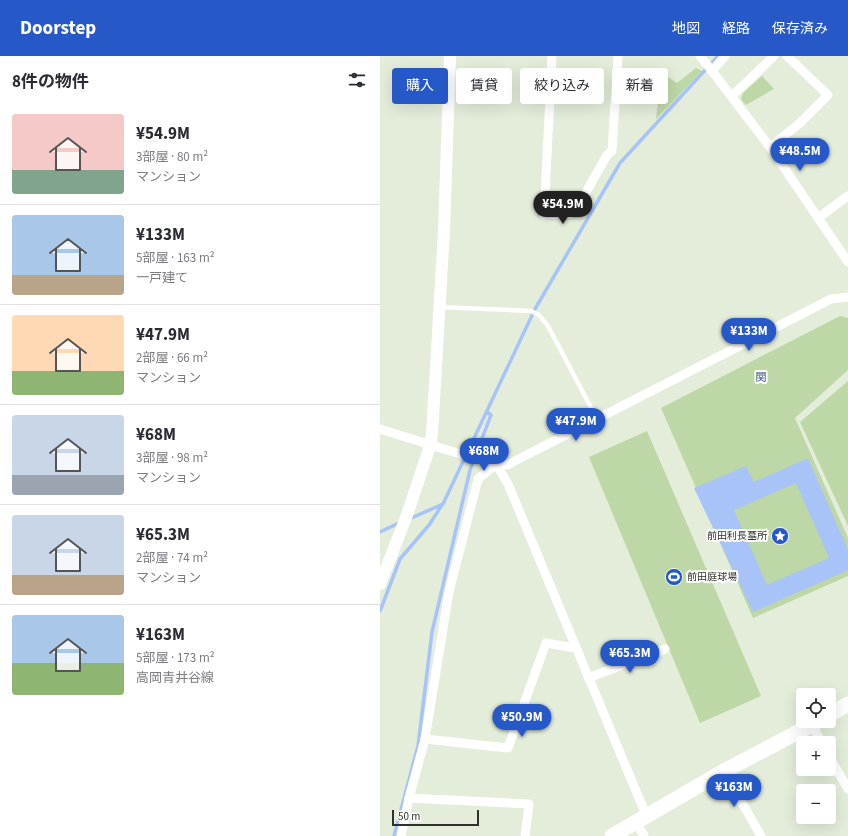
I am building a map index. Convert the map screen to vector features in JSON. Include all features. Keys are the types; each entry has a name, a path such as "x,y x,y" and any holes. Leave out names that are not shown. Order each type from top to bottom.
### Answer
{"main road":[{"path":"836,711 848,704"},
{"path":"612,836 724,770 806,728"}],"street":[{"path":"380,584 407,515 430,446 439,307 450,56"},
{"path":"552,56 544,215 570,214 576,210 607,156 612,151 618,56"},
{"path":"711,70 725,56"},
{"path":"732,96 774,56"},
{"path":"770,147 800,122 828,95 787,56"},
{"path":"702,59 770,147 848,262"},
{"path":"818,218 848,196"},
{"path":"380,428 430,446 496,464 507,464 831,299 848,297"},
{"path":"496,464 508,484 588,678 641,818 644,836"},
{"path":"401,836 409,798 425,740 445,610 478,479 496,464"},
{"path":"425,740 508,748 546,643 575,648"},
{"path":"588,678 665,649"},
{"path":"836,768 848,789"},
{"path":"724,770 761,836"},
{"path":"409,798 529,804 525,836"}],"lane":[{"path":"439,307 531,312 540,315 548,326 597,419"}],"green space":[{"path":"696,68 702,71 656,119 658,104 668,104 668,77 677,83"},
{"path":"762,76 774,89 746,105 741,99 743,93"},
{"path":"840,316 848,318 848,370 795,418 848,538 848,576 753,618 661,408"},
{"path":"848,381 848,526 800,422"},
{"name":"前田庭球場","path":"647,431 761,696 700,723 589,457"}],"water":[{"path":"808,458 848,550 848,570 753,612 694,488 746,466 754,482","holes":["796,483 829,558 767,585 734,510"]}],"waterway":[{"path":"409,519 443,504 535,309 620,163 718,56"},
{"path":"394,836 418,746 432,632 470,470 491,415 487,412"},
{"path":"380,611 400,559 429,525 442,505"},
{"path":"380,532 399,523"}],"place":[{"name":"前田利長墓所","path":"780,536"},
{"name":"前田庭球場","path":"674,577"}],"district":[{"name":"関","path":"761,377"}]}
